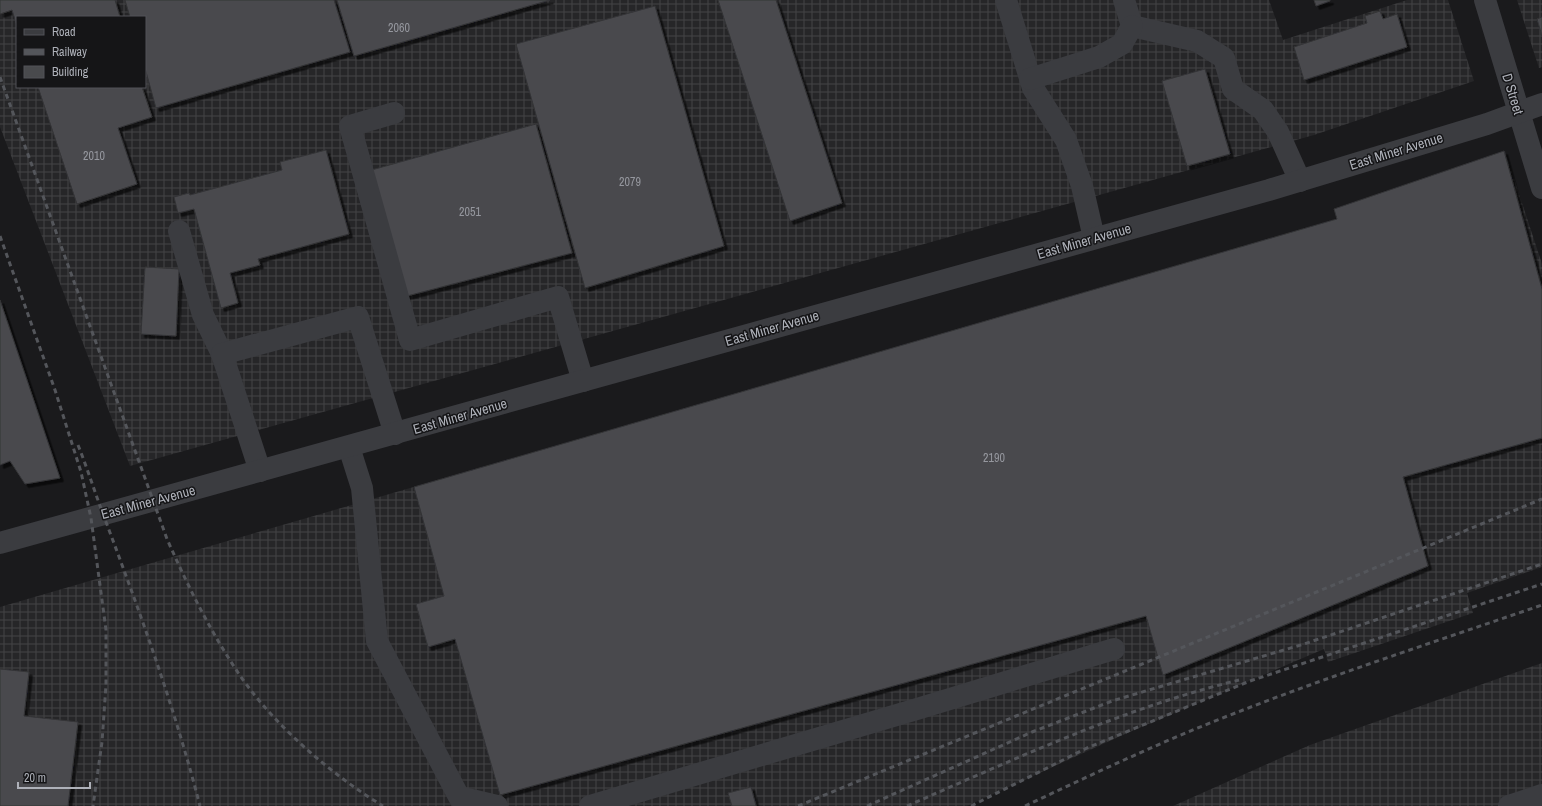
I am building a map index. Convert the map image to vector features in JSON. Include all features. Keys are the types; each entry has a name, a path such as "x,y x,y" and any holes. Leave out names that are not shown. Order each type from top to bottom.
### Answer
{"street":[{"path":"1006,0 1033,88 1066,140 1082,186 1094,238"},
{"path":"1030,79 1100,57 1122,44 1132,26 1124,0"},
{"name":"D Street","path":"1485,0 1542,188"},
{"path":"1132,26 1197,41 1224,58 1233,89 1263,110 1278,132 1300,181"},
{"name":"East Miner Avenue","path":"0,544 1300,181 1519,113 1542,104"},
{"path":"394,113 350,126 410,340 558,297 584,381"},
{"path":"179,231 203,315 222,354 260,471"},
{"path":"222,354 358,317 395,434"},
{"path":"349,447 362,488 377,642 458,796 497,806"},
{"path":"590,806 1114,649"},
{"path":"1509,806 1542,795"}],"shaded area":[{"path":"0,0 1269,0 1283,40 1407,0 1448,0 1474,81 1314,135 130,466 0,127"},
{"path":"1517,0 1542,0 1542,67 1539,68"},
{"path":"1505,151 1542,264 1542,567 1467,593 1473,613 1328,662 1324,649 1125,734 967,806 0,806 0,607 1341,218"},
{"path":"1542,663 1542,806 1173,806 1310,745"}],"building":[{"path":"0,0 115,0 120,16 16,16 16,23 12,10 0,14"},
{"path":"125,0 334,0 350,52 156,108 146,72 146,16 130,16"},
{"path":"337,0 550,0 354,56"},
{"path":"718,0 776,0 842,203 790,221"},
{"path":"1314,0 1330,0 1330,1 1316,6"},
{"path":"655,6 724,246 585,288 516,44"},
{"path":"1380,11 1383,19 1397,14 1407,47 1304,80 1294,47 1367,23 1365,16"},
{"path":"1542,17 1542,36 1537,19"},
{"path":"1205,69 1230,154 1187,166 1162,81"},
{"path":"38,88 142,88 152,117 118,128 137,184 77,204"},
{"path":"536,124 572,253 403,297 368,171"},
{"path":"326,150 349,234 258,259 260,265 230,273 238,303 221,308 194,209 178,213 174,197 189,193 190,195 282,170 280,162"},
{"path":"1504,151 1542,289 1542,438 1403,477 1428,566 1163,675 1146,616 500,795 455,639 428,647 416,604 444,596 414,487 1337,219 1334,209"},
{"path":"145,267 179,269 176,336 141,334"},
{"path":"0,300 60,478 25,484 10,461 0,465"},
{"path":"0,669 29,672 24,716 78,722 68,806 0,806"},
{"path":"751,787 756,806 732,806 728,793"}],"railway":[{"path":"0,77 167,539 198,605 235,668 249,688 283,727 342,778 383,806"},
{"path":"0,236 55,390 81,472 91,518 106,630 106,685 102,742 93,806"},
{"path":"78,445 157,662 180,734 200,806"},
{"path":"798,806 1542,499"},
{"path":"867,806 1032,732 1112,701 1304,644 1542,564"},
{"path":"971,806 1087,748 1250,681 1542,584"},
{"path":"1025,806 1146,750 1220,719 1340,674 1542,605"},
{"path":"907,806 1029,753 1112,720 1154,705 1239,680"}]}
